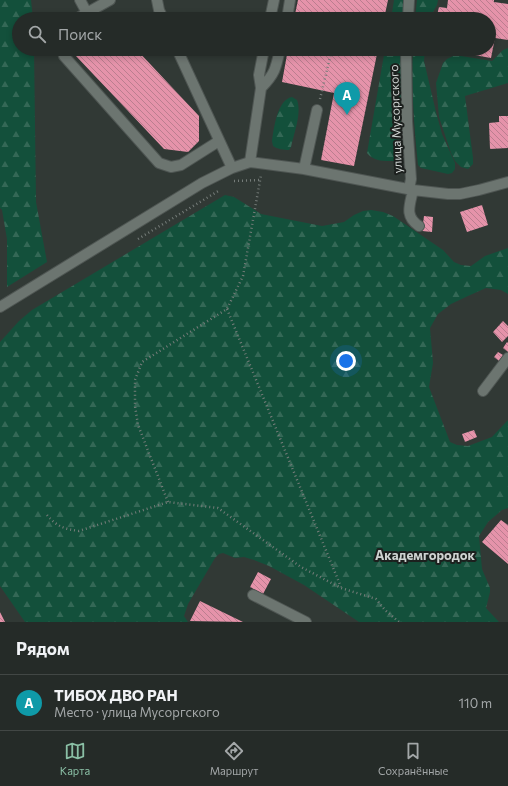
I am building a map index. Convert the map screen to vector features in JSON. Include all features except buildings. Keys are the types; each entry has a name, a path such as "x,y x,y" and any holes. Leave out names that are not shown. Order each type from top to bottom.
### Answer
{"street":[{"path":"80,0 86,12"},
{"path":"88,12 110,0"},
{"path":"157,0 160,12"},
{"path":"271,12 274,0"},
{"path":"287,12 290,0"},
{"path":"408,12 409,0"},
{"path":"64,56 159,164 172,167 181,165 219,141"},
{"path":"180,56 232,168"},
{"path":"250,162 261,88 259,76 263,56"},
{"path":"261,88 270,79 276,69 279,56"},
{"name":"улица Мусоргского","path":"406,56 407,121 411,179 409,217 419,226"},
{"path":"304,170 317,110"},
{"path":"0,307 202,183 232,168 250,162 448,194 460,194 508,182"},
{"path":"483,391 508,358"},
{"path":"253,595 306,622"}],"path":[{"path":"322,90 330,56"},
{"path":"168,502 138,424 135,406 135,380 142,362 227,308 243,276 263,164"},
{"path":"228,185 234,182 260,180"},
{"path":"134,241 222,188"},
{"path":"227,308 341,588"},
{"path":"47,515 58,526 65,529 79,531 168,502 218,508 300,567 341,588 376,599 385,610 399,622"}],"green space":[{"path":"0,0 31,0 32,12 12,12 12,56 34,56 36,202 47,262 7,287 7,239 2,210 0,208"},
{"path":"394,0 403,0 403,12 392,12"},
{"path":"417,0 438,0 433,12 416,12"},
{"path":"508,48 508,83 465,96 473,164 468,169 461,167 455,161 451,153 439,117 436,83 443,63 453,56 492,61 503,50"},
{"path":"384,56 401,56 400,155 395,161 384,161 373,158 367,153"},
{"path":"413,56 424,56 424,61 442,134 455,163 455,169 452,173 448,174 421,168 418,165 412,78"},
{"path":"292,97 297,100 299,111 291,147 289,150 276,148 273,146 272,141 277,115 283,103"},
{"path":"225,195 234,197 261,214 322,226 344,222 363,211 371,210 383,212 393,216 443,250 454,262 461,265 471,266 485,256 508,248 508,294 501,290 486,288 451,304 438,314 430,328 433,363 429,387 450,442 457,445 468,446 492,437 508,420 508,508 502,510 488,522 479,536 482,569 490,588 486,608 499,622 359,622 304,585 269,566 244,557 235,558 223,553 219,554 215,558 188,604 184,616 188,622 25,622 0,586 0,342 19,321 32,310"}],"place":[{"name":"ТИБОХ ДВО РАН","path":"347,115"}],"district":[{"name":"Академгородок","path":"425,555"}]}
